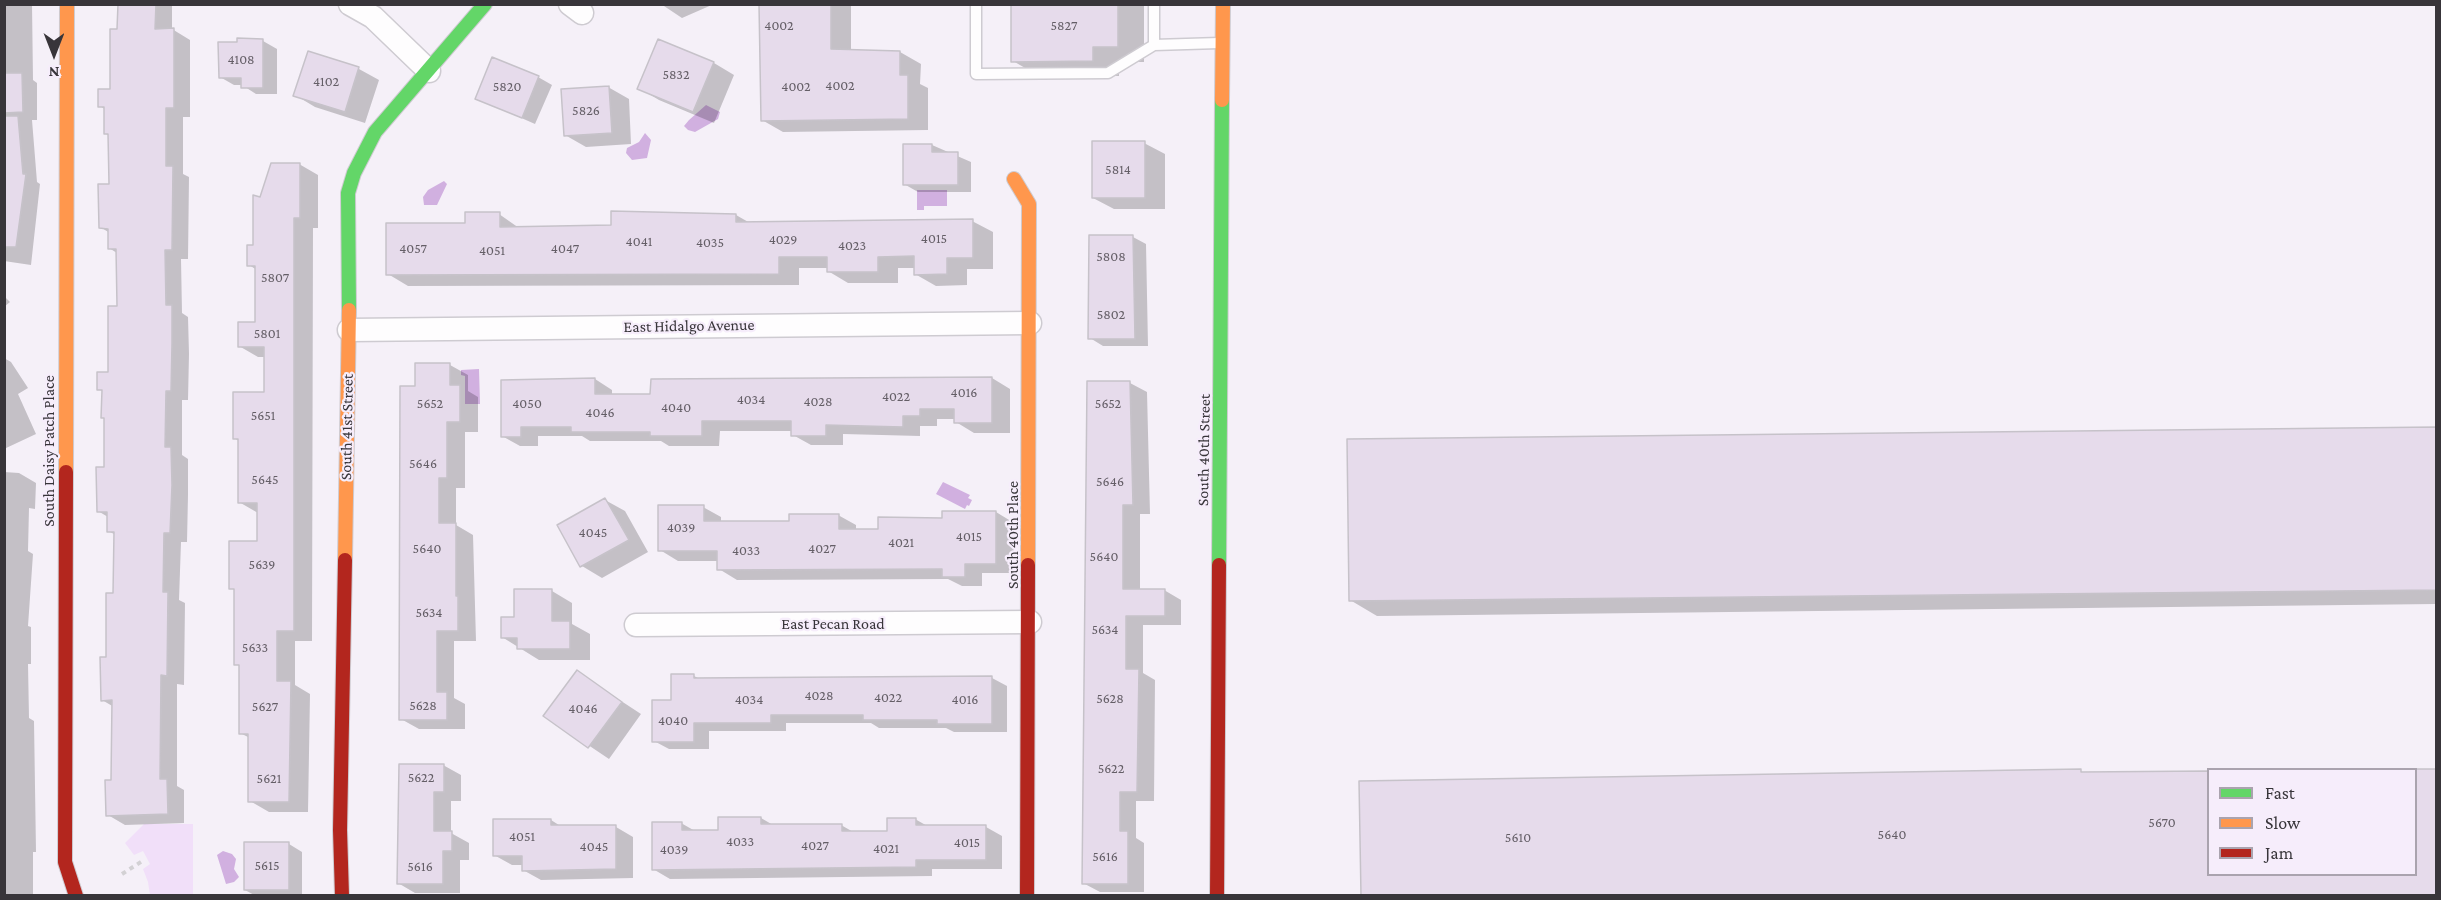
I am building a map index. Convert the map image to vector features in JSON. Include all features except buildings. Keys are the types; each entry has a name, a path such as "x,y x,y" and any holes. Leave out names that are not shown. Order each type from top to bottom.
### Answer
{"street":[{"name":"South Daisy Patch Place","path":"67,4 65,862 76,896"},
{"path":"350,4 372,17 429,71"},
{"name":"South 41st Street","path":"342,896 340,830 349,330 348,193 354,172 375,132 485,4"},
{"name":"South 40th Street","path":"1216,896 1223,4"},
{"name":"South 40th Place","path":"1014,179 1029,204 1030,622 1027,896"},
{"name":"East Hidalgo Avenue","path":"349,330 1030,323"},
{"name":"East Pecan Road","path":"636,625 1030,622"}],"lane":[{"path":"976,4 976,74 1108,73 1154,45 1223,43"},
{"path":"1154,4 1154,45"}],"path":[{"path":"122,874 144,860"}],"shaded area":[{"path":"706,105 720,112 718,119 695,132 688,130 684,126"},
{"path":"645,133 651,140 647,158 632,160 626,153 627,148 639,142"},
{"path":"444,181 447,184 437,205 424,205 423,197 428,190"},
{"path":"917,190 947,190 947,206 924,206 924,210 917,210"},
{"path":"479,369 480,404 465,404 465,376 461,375 461,370"},
{"path":"943,482 970,495 968,498 972,500 969,506 967,505 965,509 936,494"},
{"path":"144,824 193,824 193,895 150,895 143,869 150,864 143,851 134,855 125,843"},
{"path":"223,851 232,854 236,859 234,869 239,877 234,882 226,884 217,855"}],"traffic: fast":[{"path":"349,310 348,193 354,173 375,132 485,4"},
{"path":"1219,565 1222,100"}],"traffic: slow":[{"path":"66,472 67,4"},
{"path":"1222,100 1223,4"},
{"path":"1014,179 1029,204 1028,565"},
{"path":"345,560 349,310"}],"traffic: jam":[{"path":"66,472 65,862 76,896"},
{"path":"342,896 340,830 345,560"},
{"path":"1027,896 1028,565"},
{"path":"1217,896 1219,565"}]}
